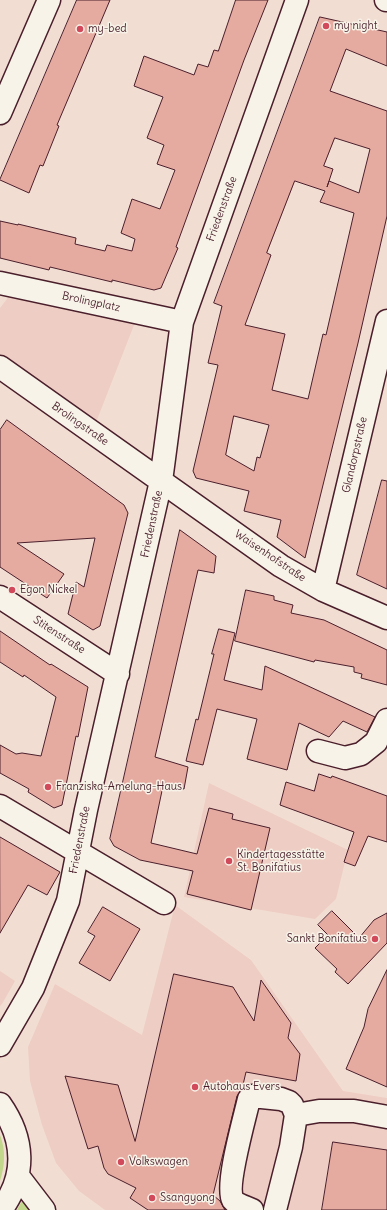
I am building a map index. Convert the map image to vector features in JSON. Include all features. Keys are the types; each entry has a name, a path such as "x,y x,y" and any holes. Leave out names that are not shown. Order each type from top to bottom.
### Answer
{"street":[{"path":"0,113 49,0"},
{"name":"Friedenstraße","path":"0,1045 33,988 68,901 86,810 161,481 182,322 297,0"},
{"name":"Brolingplatz","path":"0,283 182,322"},
{"name":"Glandorpstraße","path":"323,590 387,321"},
{"name":"Brolingstraße","path":"0,367 74,415 161,481"},
{"name":"Waisenhofstraße","path":"161,481 281,566 323,590 387,618"},
{"name":"Stitenstraße","path":"0,597 118,674"},
{"path":"318,751 345,758 361,754 376,742 387,720"},
{"path":"0,806 164,903"},
{"path":"252,1210 236,1203 232,1198 231,1191 232,1174 249,1099 256,1095 281,1099 292,1105 296,1115 291,1147 274,1210"},
{"path":"0,1104 14,1128 19,1149 18,1176 14,1189 2,1210"},
{"path":"296,1115 319,1111 354,1111 387,1117"},
{"path":"18,1176 44,1210"}],"shaded area":[{"path":"13,291 136,320 95,425 0,357 0,308"},
{"path":"209,783 348,850 336,899 315,919 184,897"},
{"path":"175,905 251,960 343,1091 387,1098 387,1210 105,1210 79,1191 56,1163 42,1125 30,1081 28,1047 55,984 142,1035"},
{"path":"0,971 15,981 0,1006"}],"green space":[{"path":"0,1135 4,1158 0,1181"},
{"path":"23,1199 31,1210 17,1210"}],"building":[{"path":"77,0 110,0 57,125 59,126 43,166 40,165 29,193 0,180"},
{"path":"236,0 268,0 244,60 176,247 178,248 161,288 154,290 112,280 112,282 50,267 49,270 0,258 0,221 76,238 75,244 105,251 107,245 132,251 135,239 121,233 132,199 160,209 175,170 157,164 164,145 147,138 163,97 134,86 144,56 194,75 198,64 208,67 214,50 218,51"},
{"path":"320,17 387,32 387,66 346,49 330,91 387,111 387,216 358,343 305,558 277,537 281,520 244,511 249,491 196,478 193,471 218,365 208,363 222,306 214,303","holes":["335,138 370,149 359,193 329,181 333,169 324,166","295,181 325,191 320,202 354,213 326,335 323,334 308,399 272,390 285,334 245,325 271,255 267,253","234,416 269,425 260,458 257,457 254,471 226,455"]},
{"path":"7,420 124,505 128,513 100,626 93,630 68,614 76,582 84,587 95,538 17,543 64,574 47,598 0,567 0,430"},
{"path":"382,480 387,481 387,589 357,575"},
{"path":"180,530 216,556 214,573 198,570 155,757 188,767 184,789 163,786 151,843 197,854 209,808 233,814 232,819 270,828 251,910 187,894 193,871 140,860 114,846 110,839"},
{"path":"246,590 274,596 274,600 293,605 291,613 324,620 387,650 387,685 361,678 362,674 354,672 354,667 315,660 314,662 235,641"},
{"path":"219,629 235,633 224,680 262,690 265,666 375,717 367,732 343,721 329,737 299,723 287,770 247,759 257,719 217,709 203,765 186,761 196,719 198,720"},
{"path":"0,631 50,665 51,664 88,687 62,805 54,808 28,792 29,789 0,773 0,745 16,754 22,753 41,756 56,697 24,675 23,677 0,662"},
{"path":"319,774 331,778 332,776 387,796 387,842 368,836 355,866 344,862 354,832 280,805 286,782 314,791"},
{"path":"0,837 60,872 47,895 28,885 0,933"},
{"path":"103,907 140,929 110,981 79,963 95,936 88,932"},
{"path":"332,911 359,938 374,920 387,913 387,943 348,984 335,972 337,969 315,948 328,935 318,925"},
{"path":"387,970 387,1087 346,1069 364,1027 368,1009"},
{"path":"174,974 233,987 254,1021 261,980 291,1023 288,1038 300,1054 296,1081 246,1072 242,1089 237,1096 213,1195 220,1201 225,1210 148,1210 130,1198 136,1188 108,1174 104,1168 98,1146 88,1149 65,1076 118,1085 135,1141"},
{"path":"333,1142 387,1150 387,1210 322,1210"}],"place":[{"name":"my night","path":"326,26"},
{"name":"my-bed","path":"80,29"},
{"name":"Egon Nickel","path":"12,590"},
{"name":"Franziska-Amelung-Haus","path":"48,787"},
{"name":"Kindertagesstätte St. Bonifatius","path":"229,861"},
{"name":"Sankt Bonifatius","path":"375,939"},
{"name":"Autohaus Evers","path":"195,1087"},
{"name":"Volkswagen","path":"121,1162"},
{"name":"Ssangyong","path":"152,1198"}]}
